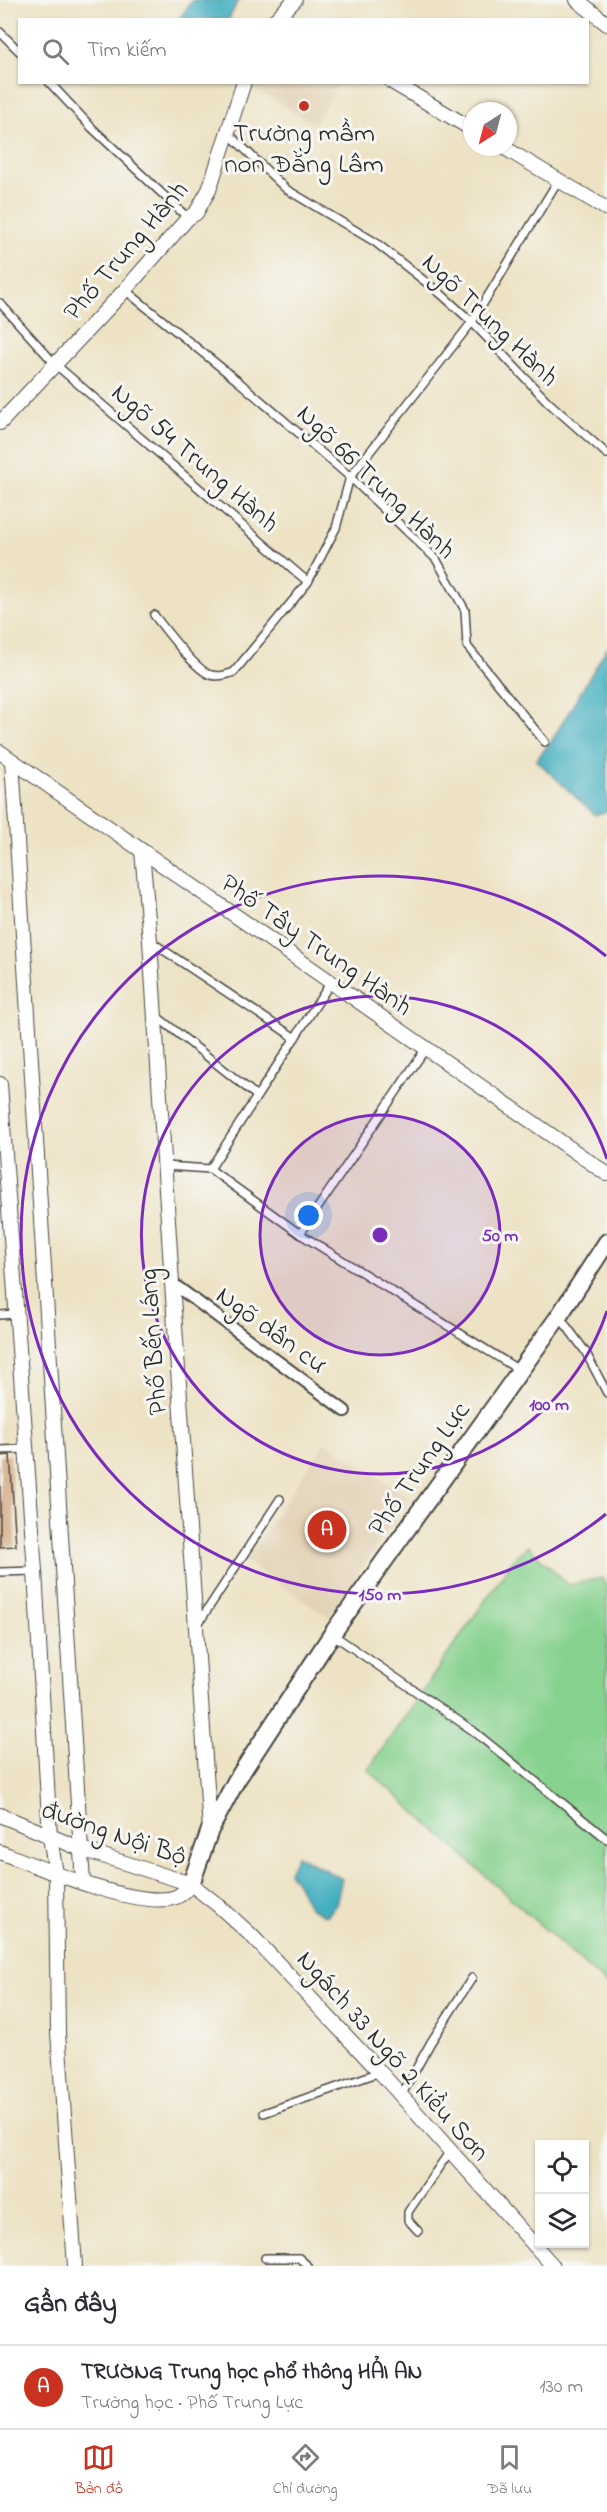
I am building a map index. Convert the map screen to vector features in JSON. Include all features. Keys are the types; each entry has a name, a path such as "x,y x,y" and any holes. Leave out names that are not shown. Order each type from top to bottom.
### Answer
{"street":[{"path":"278,18 295,0"},
{"path":"577,0 607,24"},
{"name":"Phố Trung Hành","path":"0,423 125,290 188,218 196,213 209,190 243,84"},
{"path":"395,84 463,124"},
{"path":"517,155 607,209"},
{"path":"6,757 83,1882"},
{"name":"Phố Tây Trung Hành","path":"6,757 607,1174"},
{"name":"Phố Bến Láng","path":"142,851 210,1830"},
{"path":"0,1084 4,1183 35,1571 50,1837 56,1874 58,2033 75,2266"},
{"name":"Phố Trung Lực","path":"190,1884 210,1830 236,1781 332,1634 559,1316 607,1242"},
{"name":"Ngõ dân cư","path":"172,1283 345,1411"},
{"name":"đường Nội Bộ","path":"0,1815 81,1849 190,1884 184,1893 174,1898 154,1900 136,1898 56,1874 0,1852"},
{"name":"Ngách 33 Ngõ 2 Kiều Sơn","path":"190,1884 252,1936 380,2072 553,2266"}],"lane":[{"path":"0,32 18,50"},
{"path":"51,84 92,128 188,218"},
{"name":"Ngõ Trung Hành","path":"229,134 286,189 375,242 441,294 472,322 548,402 607,454"},
{"path":"154,615 188,656 208,674 222,676 234,672 308,582 336,528 350,477 472,322 559,179"},
{"name":"Ngõ 66 Trung Hành","path":"125,290 239,382 350,477 436,559 465,610 466,646 545,742"},
{"name":"Ngõ 54 Trung Hành","path":"0,303 56,364 308,582"},
{"path":"150,941 295,1038"},
{"path":"210,1169 331,982"},
{"path":"155,1015 257,1096"},
{"path":"300,1234 426,1048"},
{"path":"165,1166 210,1169 300,1234 519,1370"},
{"path":"0,1315 16,1314"},
{"path":"559,1316 585,1351 607,1393"},
{"path":"0,1450 26,1449"},
{"path":"196,1626 280,1499"},
{"path":"0,1572 35,1571"},
{"path":"332,1634 472,1730 607,1839"},
{"path":"401,2096 431,2042 472,1978"},
{"path":"264,2113 380,2072"},
{"path":"418,2231 408,2220 408,2212 450,2151"},
{"path":"265,2258 299,2258 308,2266"}],"shaded area":[{"name":"Trường mầm non Đằng Lâm","path":"255,84 338,84 314,124 253,88"},
{"path":"325,1442 409,1498 329,1617 245,1561"}],"green space":[{"path":"528,1546 568,1585 602,1578 607,1586 607,1985 368,1770 516,1556"}],"water":[{"path":"193,0 238,0 229,18 180,18"},
{"path":"607,648 607,811 595,815 536,760 551,742"},
{"path":"297,1855 342,1879 336,1905 326,1916 309,1907 289,1872"}],"building":[{"path":"10,1455 16,1546 0,1547 0,1456"}],"place":[{"name":"Trường mầm non Đằng Lâm","path":"304,106"},
{"name":"TRƯỜNG Trung học phổ thông HẢI AN","path":"327,1530"}]}
